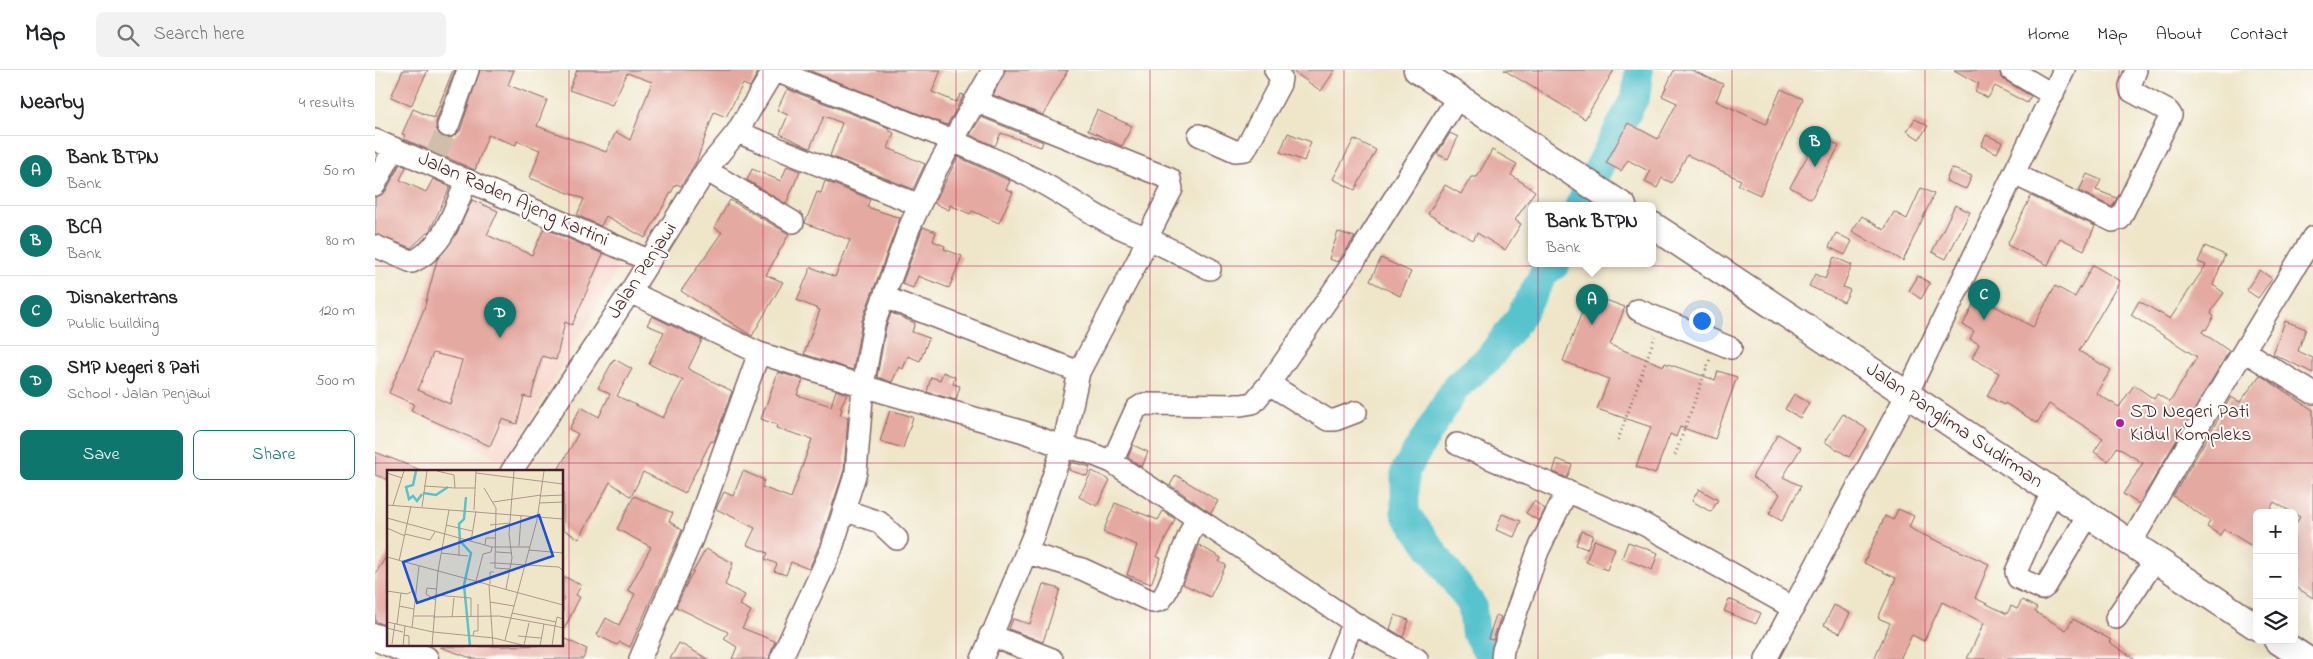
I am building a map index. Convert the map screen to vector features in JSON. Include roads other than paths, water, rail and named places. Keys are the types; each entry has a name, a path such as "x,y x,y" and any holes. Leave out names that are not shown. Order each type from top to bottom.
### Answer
{"main road":[{"path":"1417,70 1613,200"},
{"name":"Jalan Panglima Sudirman","path":"1656,229 1907,394 2087,517 2131,542 2253,624"},
{"path":"2283,644 2306,659"},
{"path":"391,646 425,659"}],"street":[{"path":"448,126 468,70"},
{"path":"773,70 952,140 1035,179 1113,226 1147,238 1210,269"},
{"name":"Jalan Penjawi","path":"512,470 630,292 706,170 737,132 773,70"},
{"path":"781,659 831,551 856,472 863,386 874,324 919,205 952,140 993,70"},
{"path":"1199,135 1235,151 1245,150 1280,84 1281,78 1275,70"},
{"path":"2011,70 2053,95"},
{"path":"1766,659 1907,394 2064,70"},
{"path":"2015,174 2113,220 2121,219 2171,115 2168,111 2131,91 2130,86 2136,70"},
{"path":"1112,462 1136,409 1144,404 1247,405 1253,403 1269,384 1361,251 1458,97"},
{"path":"975,101 1156,172 1170,179 1172,189 1139,258 1079,372 1063,447 1027,553 990,635 982,659"},
{"path":"737,132 919,205"},
{"path":"375,186 385,144"},
{"name":"Jalan Raden Ajeng Kartini","path":"385,144 435,161 467,180 650,261"},
{"path":"706,170 793,222"},
{"path":"375,246 412,262 425,256 441,240 467,180"},
{"path":"2131,542 2313,237"},
{"path":"630,292 759,353 863,386 1024,432 1063,447 1087,452 1112,462 1353,622 1417,659"},
{"path":"884,297 1079,372"},
{"path":"1638,310 1723,345"},
{"path":"2244,351 2313,393"},
{"path":"640,659 692,539 759,353"},
{"path":"1269,384 1329,420 1335,420 1356,412"},
{"path":"1457,444 1645,525 1793,608"},
{"path":"1502,659 1503,650 1535,559 1567,491"},
{"path":"2052,492 2016,572 2019,578 2042,589 2046,586 2087,517"},
{"path":"844,510 879,522 897,538"},
{"path":"1027,553 1082,569 1153,602 1161,600 1166,592 1196,518"},
{"path":"2116,618 2155,560"},
{"path":"1337,659 1353,622"},
{"path":"990,635 1052,659"}],"waterway":[{"path":"1581,202 1636,95 1639,70"},
{"path":"1492,659 1475,631 1472,605 1405,513 1405,471 1456,387 1489,358 1518,320 1545,272 1552,267"}],"tunnel":[{"path":"436,155 448,126"}],"place":[{"name":"BCA","path":"1815,167"},
{"name":"Disnakertrans","path":"1984,320"},
{"name":"Bank BTPN","path":"1592,325"},
{"name":"SMP Negeri 8 Pati","path":"500,338"},
{"name":"SD Negeri Pati Kidul Kompleks","path":"2120,423"}]}
